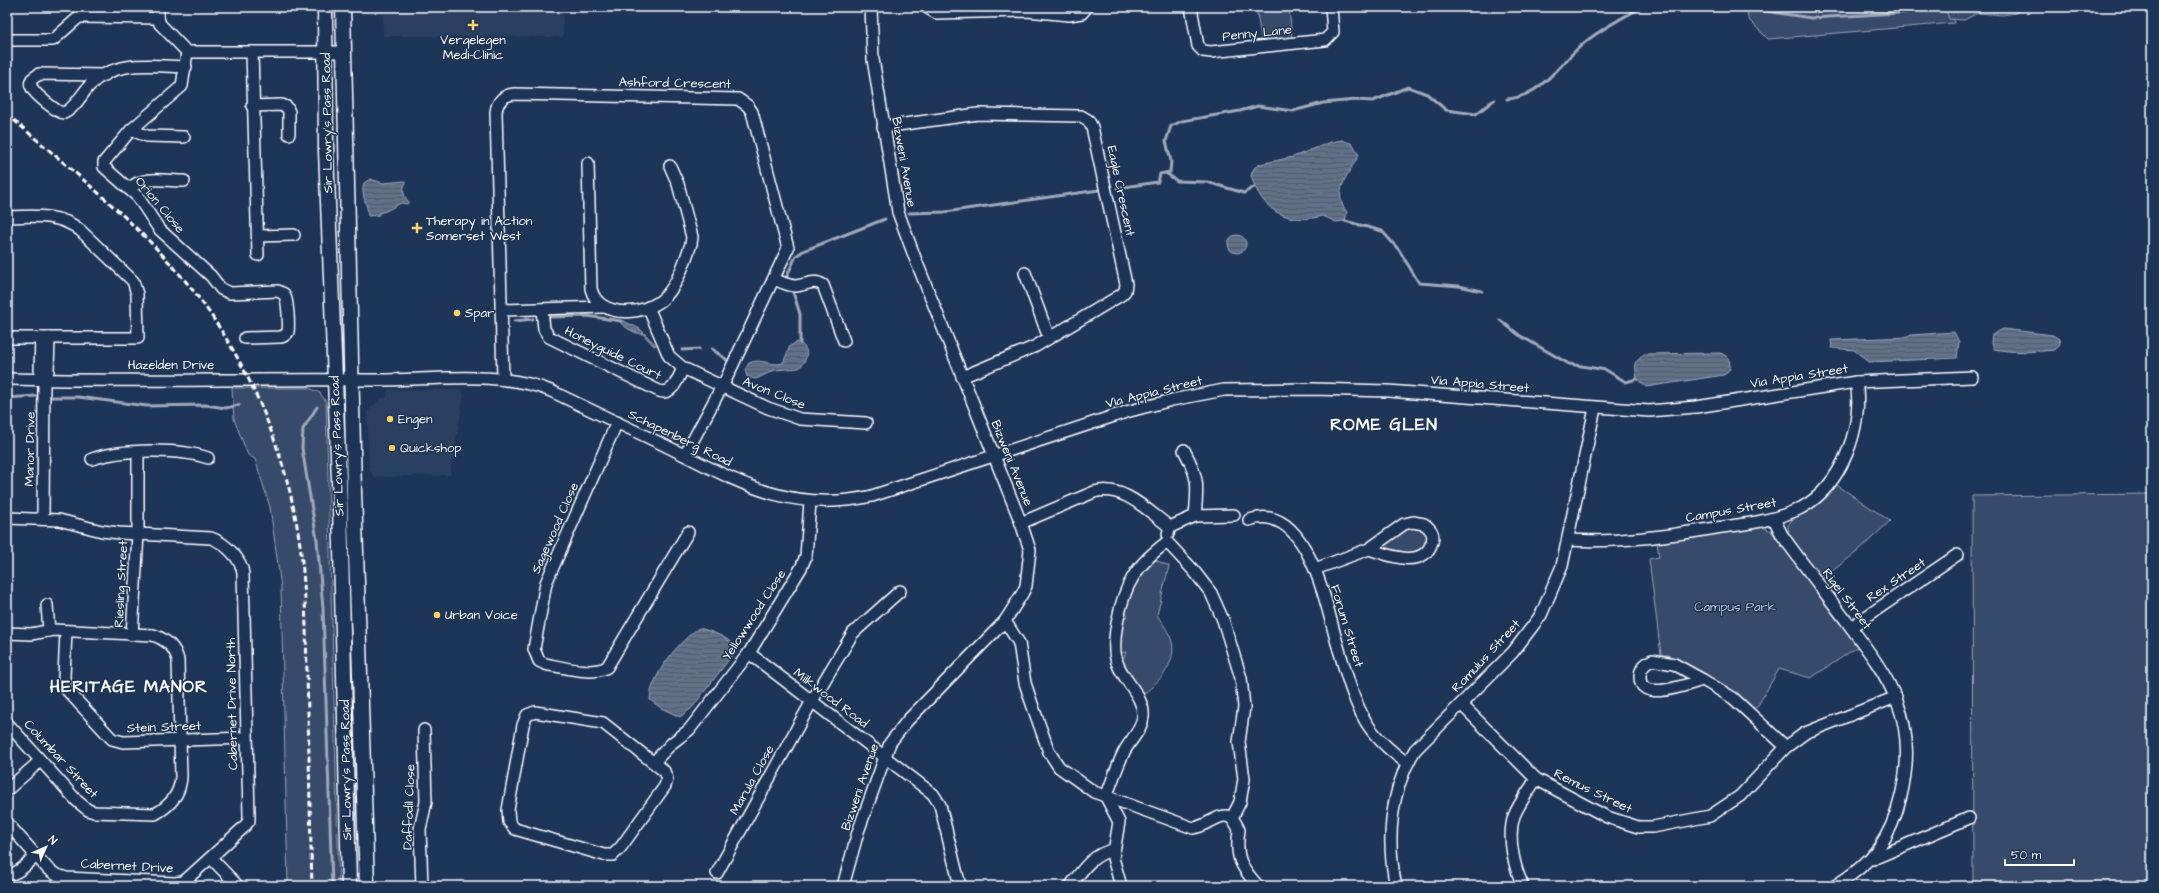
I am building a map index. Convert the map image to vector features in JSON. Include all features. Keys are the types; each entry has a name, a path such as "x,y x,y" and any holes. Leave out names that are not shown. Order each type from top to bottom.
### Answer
{"main road":[{"name":"Sir Lowry's Pass Road","path":"325,7 326,151 335,379 349,886"},
{"name":"Sir Lowry's Pass Road","path":"343,7 367,886"}],"street":[{"name":"Bizweni Avenue","path":"843,886 858,832 884,756 890,743 907,721 1005,621 1017,604 1026,586 1030,550 1021,523 900,219 883,127 873,59 871,7"},
{"path":"926,7 936,13 1028,11 1069,15 1082,13 1087,7"},
{"name":"Penny Lane","path":"1191,7 1198,46 1203,51 1211,52 1325,40 1333,32 1331,7"},
{"path":"7,40 53,40 81,12 158,12 160,24 187,52 345,52"},
{"name":"Orion Close","path":"187,52 184,82 180,89 132,130 104,160 103,164 138,197 158,229 208,273 221,289 230,293 278,291 284,294 287,301 288,330 286,335 280,338 245,338"},
{"path":"252,52 252,106 258,255"},
{"path":"105,74 39,74 32,79 30,84 33,90 58,112 64,113 69,110 91,84 117,68 126,66 186,67"},
{"name":"Ashford Crescent","path":"503,378 496,112 500,101 506,96 514,94 730,98 743,102 752,112 787,241 787,254 685,455"},
{"path":"252,106 282,105 287,107 289,112 290,134"},
{"name":"Eagle Crescent","path":"883,127 986,114 1077,116 1084,118 1090,123 1126,287 1121,295 1049,338 1013,356 962,377"},
{"path":"132,130 147,136 184,137"},
{"path":"588,163 591,289 594,297 604,307"},
{"path":"501,310 604,307 630,312 648,307 667,295 691,244 692,237 678,184 670,166"},
{"path":"129,189 136,183 144,180 184,182"},
{"path":"7,216 54,217 73,224 128,276 136,288 138,338 7,338"},
{"path":"258,236 294,235"},
{"path":"1025,273 1049,338"},
{"path":"774,279 796,286 815,281 823,285 844,341"},
{"name":"Avon Close","path":"648,307 669,356 683,368 768,408 800,419 866,423"},
{"name":"Honeyguide Court","path":"542,309 544,329 548,337 659,391 666,392 671,390 683,368"},
{"name":"Manor Drive","path":"43,519 44,379 48,371 45,338"},
{"name":"Via Appia Street","path":"993,455 1126,412 1172,400 1239,389 1388,391 1649,411 1675,410 1856,382 1972,377"},
{"name":"Schapenberg Road","path":"352,379 503,378 544,388 753,488 794,500 810,502 848,501 872,496 993,455"},
{"name":"Hazelden Drive","path":"7,379 352,379"},
{"name":"Campus Street","path":"1568,540 1591,541 1657,536 1774,519 1801,507 1812,500 1823,489 1841,465 1850,445 1856,419 1858,397 1856,382"},
{"name":"Romulus Street","path":"1396,886 1391,851 1390,825 1407,763 1415,750 1513,652 1541,615 1557,581 1568,540 1596,408"},
{"name":"Sagewood Close","path":"617,422 548,577 534,649 539,661 545,664 592,671 607,667 688,532"},
{"path":"1184,450 1195,471 1197,482 1195,516"},
{"name":"Riesling Street","path":"132,635 138,534 138,452"},
{"path":"92,458 111,453 182,452 208,458"},
{"path":"1021,523 1094,492 1106,489 1125,495 1170,527"},
{"name":"Yellowwood Close","path":"654,762 672,742 689,730 749,653 803,564 806,552 810,502"},
{"path":"1170,527 1195,516 1234,515"},
{"name":"Forum Street","path":"1249,520 1259,516 1268,517 1285,526 1296,536 1306,551 1315,570 1346,676 1363,716 1367,723 1396,755 1407,763"},
{"path":"7,518 43,519 72,522 102,531 138,534"},
{"name":"Rigel Street","path":"1774,519 1782,535 1880,665 1896,697 1906,734 1905,776 1894,820 1880,848 1869,860"},
{"path":"1315,570 1369,549 1408,523 1424,524 1432,533 1433,540 1427,552 1412,558 1394,557 1369,549"},
{"path":"1121,886 1113,858 1113,850 1119,822 1106,797 1125,750 1140,726 1143,717 1139,699 1118,664 1115,651 1116,634 1122,602 1132,577 1152,554 1167,542 1170,527"},
{"name":"Cabernet Drive North","path":"138,534 211,538 221,542 243,568 248,821 244,828 211,858"},
{"path":"1167,542 1194,571 1211,593 1223,620 1241,678 1244,706 1239,742 1244,784 1240,802 1232,818"},
{"name":"Rex Street","path":"1851,627 1957,555"},
{"name":"Marula Close","path":"717,873 812,701 853,633 900,591"},
{"path":"47,605 49,632"},
{"path":"1005,621 1019,643 1025,683 1049,752 1059,767 1094,792 1193,828 1199,828 1219,816 1227,816 1232,818 1239,830 1237,848 1239,858 1245,871 1258,886"},
{"name":"Columbar Street","path":"7,633 31,634 66,631 153,635 160,637 176,654 181,777 179,792 164,808 155,814 94,812 88,810 40,761 7,723"},
{"name":"Stein Street","path":"66,631 64,677 66,688 112,739 123,742 247,738"},
{"name":"Milkwood Road","path":"749,653 931,792 938,800 960,886"},
{"path":"1703,680 1670,690 1658,691 1644,686 1640,680 1640,673 1647,663 1652,660 1662,660 1674,664 1703,680 1742,705 1786,747"},
{"name":"Remus Street","path":"1461,704 1536,779 1568,798 1612,819 1638,827 1653,827 1710,816 1740,796 1786,747 1805,733 1896,697"},
{"path":"542,712 603,723 654,762 664,771 667,782 621,847 613,855 604,855 515,829 509,822 508,810 523,725 525,718 531,713 542,712"},
{"name":"Daffodil Close","path":"422,886 420,829 426,802 424,730"},
{"path":"7,790 40,761"},
{"path":"1523,886 1517,870 1512,830 1514,816 1536,779"},
{"path":"1835,886 1851,876 1869,860 1969,818"},
{"name":"Cabernet Drive","path":"7,823 36,856 55,874 66,878 175,883 183,882 211,858"},
{"path":"1071,885 1093,859 1102,852 1113,850"},
{"path":"7,875 13,874 22,869 36,856"},
{"path":"211,858 238,886"}],"shaded area":[{"name":"Vergelegen Medi-Clinic","path":"355,7 563,7 563,37 383,36 383,14 356,14"},
{"path":"1342,140 1353,144 1359,155 1343,183 1341,190 1341,198 1347,212 1345,221 1336,222 1323,216 1298,218 1287,216 1277,212 1261,198 1251,175 1254,168 1260,164 1293,157 1331,142"},
{"path":"370,179 383,183 406,182 404,193 409,202 407,204 401,203 379,213 379,215 368,216 363,188 364,183"},
{"path":"1233,235 1241,235 1246,240 1244,251 1241,253 1233,253 1228,248 1228,240"},
{"path":"624,321 640,329 656,345 654,346 643,334 631,330 620,322"},
{"path":"2003,329 2053,335 2059,339 2060,345 2055,350 2039,351 2017,352 1994,349 1991,341 1992,335"},
{"path":"1954,332 1959,342 1957,358 1869,362 1854,350 1832,348 1831,340 1908,337 1911,335"},
{"path":"797,342 804,347 807,354 799,368 775,370 756,379 747,377 745,370 749,363 753,361 762,361 774,364 783,363 790,346"},
{"path":"1720,353 1727,357 1730,363 1730,369 1724,375 1646,387 1637,379 1635,363 1644,354"},
{"path":"387,390 462,390 464,395 450,475 374,477 369,469 367,412 381,398 387,398"},
{"path":"699,628 726,638 737,649 692,708 680,717 661,708 650,700 651,691 660,670 667,660 683,641"}],"green space":[{"path":"1256,7 1289,7 1292,39 1262,43"},
{"path":"1747,7 1953,7 1954,23 1768,39 1748,19"},
{"path":"1945,7 2023,7 2016,13 2002,15 1978,13 1964,20 1949,19"},
{"path":"232,388 309,388 320,393 326,402 339,886 288,886 281,587 270,507 255,459 248,455 234,419"},
{"path":"1834,483 1890,521 1858,551 1822,579 1789,535 1788,525 1792,520 1815,503"},
{"path":"2152,494 2152,886 1973,886 1972,496"},
{"path":"1421,526 1430,536 1424,548 1408,555 1382,548 1406,528"},
{"name":"Campus Park","path":"1761,526 1771,531 1859,646 1811,678 1779,669 1757,707 1753,709 1735,693 1668,655 1661,655 1649,559 1659,557 1657,542"},
{"path":"1151,558 1169,566 1157,615 1170,635 1173,650 1169,666 1159,680 1141,696 1121,663 1126,652 1121,653 1118,650 1123,614 1126,617 1128,615 1122,609 1131,588"}],"waterway":[{"path":"1507,99 1519,97 1540,86 1584,43 1612,24 1642,7"},
{"path":"1754,7 1759,10 1811,18 1898,13 1944,7"},
{"path":"1117,188 1158,182 1160,174 1170,172 1171,161 1166,141 1171,126 1182,121 1240,111 1258,106 1293,111 1323,103 1356,100 1373,101 1408,87 1427,94 1446,110 1476,114 1494,100"},
{"path":"1166,173 1177,181 1207,182 1244,193 1254,187"},
{"path":"909,213 945,212 1099,190"},
{"path":"786,278 796,256 803,251 885,219"},
{"path":"1345,221 1382,231 1399,250 1419,283 1459,286 1482,291"},
{"path":"793,292 800,314 800,343"},
{"path":"550,317 587,316 621,321"},
{"path":"514,321 533,319"},
{"path":"1500,320 1519,335 1569,364 1606,370 1626,382 1637,379"},
{"path":"682,350 699,349"},
{"path":"712,349 727,360"},
{"path":"7,398 36,396"},
{"path":"50,397 78,397 147,406 205,405 226,408 239,405"},
{"path":"317,407 303,429 302,448 317,540 323,608 332,886"}],"railway":[{"path":"7,114 106,199 152,244 195,293 214,320 248,378 275,441 293,505 299,538 304,589 312,886"}],"place":[{"name":"Vergelegen Medi-Clinic","path":"473,25"},
{"name":"Therapy in Action Somerset West","path":"417,228"},
{"name":"Spar","path":"457,313"},
{"name":"Engen","path":"390,419"},
{"name":"Quickshop","path":"392,448"},
{"name":"Urban Voice","path":"437,615"}],"district":[{"name":"ROME GLEN","path":"1384,425"},
{"name":"HERITAGE MANOR","path":"129,687"}]}
